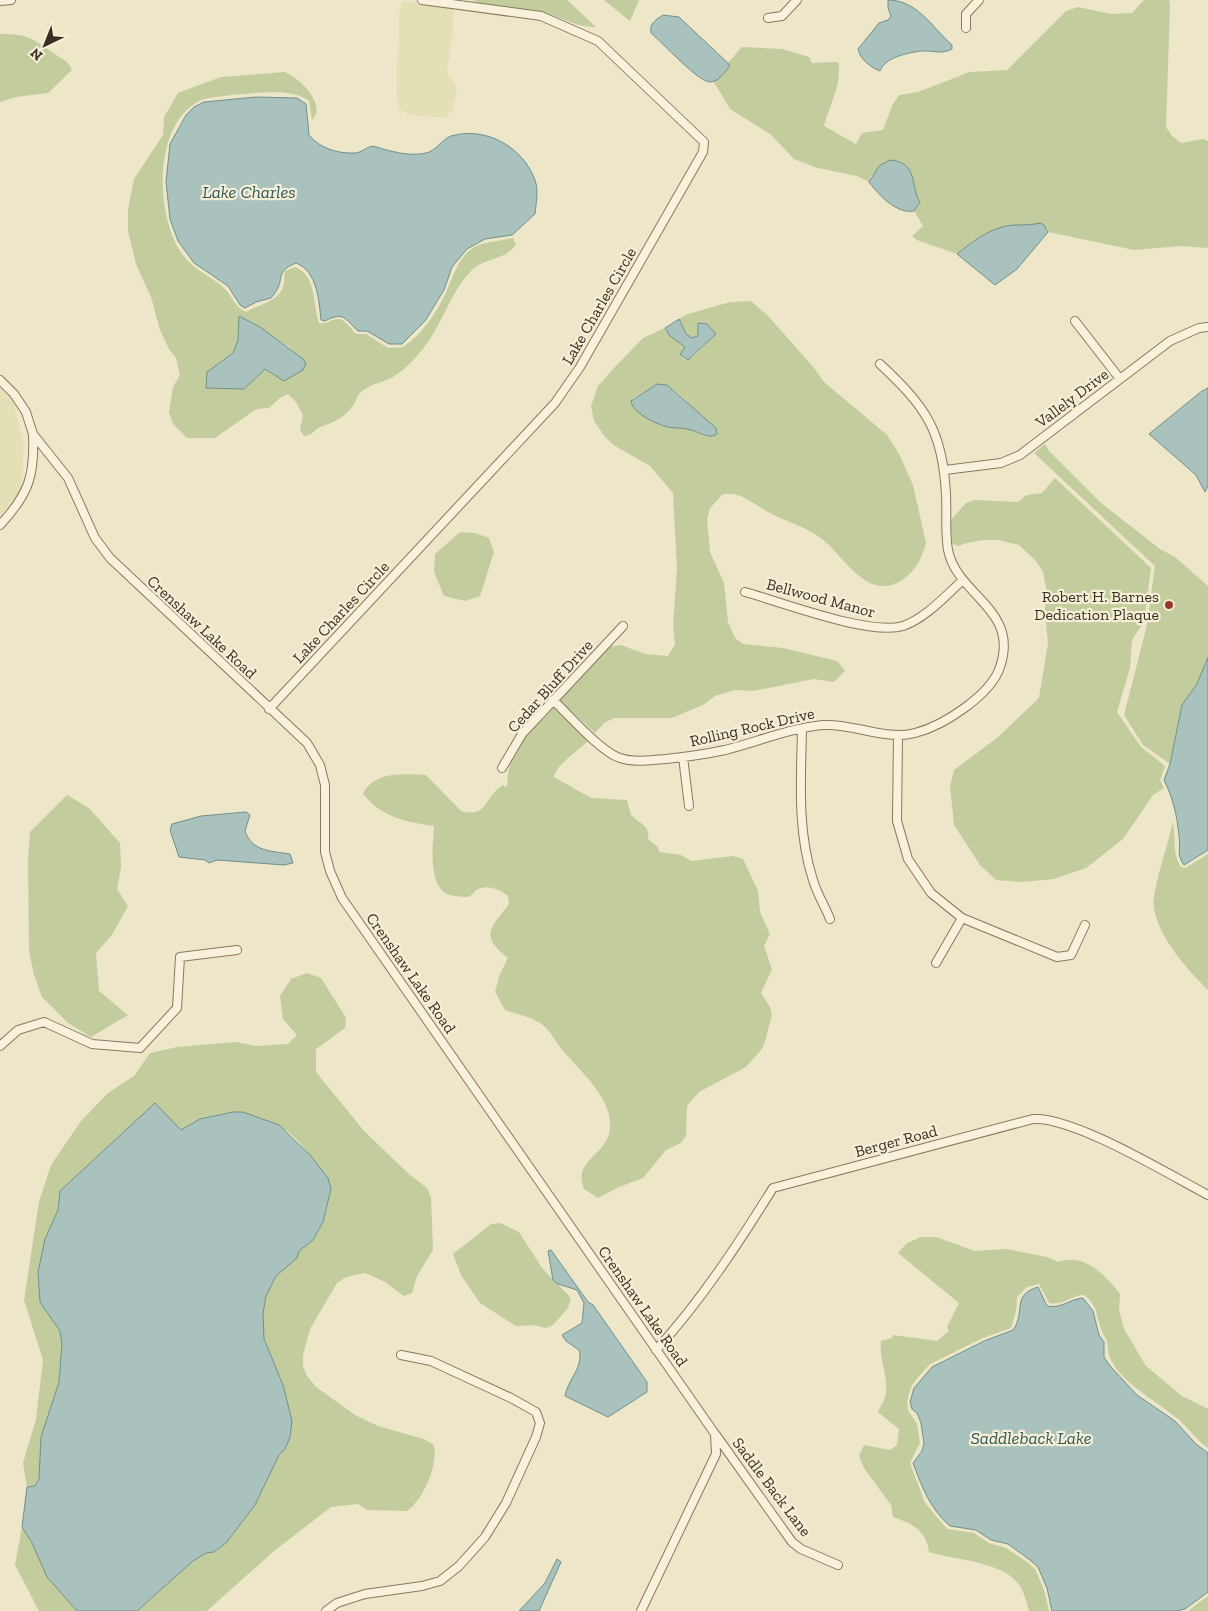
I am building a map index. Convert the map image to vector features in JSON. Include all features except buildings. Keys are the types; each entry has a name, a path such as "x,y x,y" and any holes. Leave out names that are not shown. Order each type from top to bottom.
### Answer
{"street":[{"path":"0,1 11,0"},
{"name":"Lake Charles Circle","path":"269,709 555,403 580,367 703,152 704,142 598,41 541,16 422,0"},
{"path":"768,18 782,16 797,0"},
{"path":"966,28 966,14 979,0"},
{"path":"1075,321 1120,379"},
{"name":"Vallely Drive","path":"945,470 1001,463 1020,455 1170,341 1199,328 1208,327"},
{"name":"Rolling Rock Drive","path":"553,700 605,749 618,758 639,762 724,750 802,729 843,725 898,736 917,733 964,710 985,691 1000,668 1004,647 999,622 992,609 963,580 954,566 948,550 945,470 939,441 926,413 909,391 880,364"},
{"name":"Crenshaw Lake Road","path":"0,380 14,394 26,412 33,434 68,478 95,538 110,558 307,743 320,765 325,785 325,852 330,871 342,898 715,1434"},
{"path":"0,525 14,510 27,488 34,462 33,434"},
{"name":"Bellwood Manor","path":"745,592 864,627 886,629 903,626 919,618 963,580"},
{"name":"Cedar Bluff Drive","path":"502,768 522,734 623,626"},
{"path":"802,729 800,806 803,838 813,882 830,919"},
{"path":"898,736 897,821 908,859 931,893 962,918 1057,957 1071,955 1085,925"},
{"path":"683,757 689,806"},
{"path":"936,963 962,918"},
{"path":"0,1046 18,1030 44,1022 92,1044 140,1048 177,1008 180,957 237,950"},
{"name":"Berger Road","path":"656,1350 674,1331 746,1232 773,1188 999,1128 1044,1118 1057,1121 1118,1147 1208,1195"},
{"path":"326,1611 334,1605 365,1594 422,1586 440,1581 459,1566 485,1538 506,1502 536,1438 540,1423 536,1412 511,1398 431,1361 401,1355"},
{"path":"642,1611 716,1454 715,1434"},
{"name":"Saddle Back Lane","path":"715,1434 792,1542 801,1549 838,1565"},
{"path":"334,1605 341,1611"}],"shaded area":[{"path":"402,1 453,9 453,29 447,73 457,88 453,110 445,118 410,115 399,109 396,70 399,44 399,13"},
{"path":"0,389 13,401 24,446 21,491 0,516"}],"green space":[{"path":"472,0 567,0 596,27 582,26 533,10 497,7"},
{"path":"604,0 639,0 630,21"},
{"path":"1144,0 1169,0 1170,4 1166,127 1172,136 1181,143 1203,139 1208,141 1208,248 1181,246 1134,250 1048,232 1048,229 1022,226 1010,227 989,233 957,254 917,240 912,236 923,226 914,211 919,205 910,171 900,162 871,176 869,182 857,176 818,168 794,159 770,134 730,109 714,82 725,73 730,65 728,63 742,47 782,49 809,57 812,63 838,62 839,78 824,126 856,144 862,133 883,130 892,106 899,95 918,92 970,72 1007,70 1066,11 1078,7 1111,14 1132,13"},
{"path":"0,34 30,38 65,60 72,70 48,93 16,97 0,102"},
{"path":"284,72 297,79 303,85 314,99 316,107 316,114 312,120 309,101 304,97 290,93 260,93 201,100 185,112 174,129 166,149 163,171 163,194 173,237 187,260 223,287 242,310 246,312 269,302 279,294 284,282 285,271 295,267 302,271 311,284 319,323 339,319 345,322 356,334 366,334 388,348 403,347 417,336 434,314 461,260 470,250 485,243 513,238 516,244 507,253 476,267 463,280 435,332 408,366 393,377 363,391 359,394 351,409 343,416 320,427 307,436 304,436 300,430 303,415 296,402 288,394 281,397 269,408 258,409 252,412 215,438 187,438 173,424 169,412 173,387 180,375 176,358 169,349 160,330 151,297 136,264 128,231 128,209 134,179 163,135 164,117 178,93 221,77","holes":["239,316 289,347 305,363 275,376 265,369 244,389 206,388 207,372 233,353 238,340"]},
{"path":"751,301 769,317 824,382 887,435 899,454 913,485 926,543 918,564 911,573 890,586 878,586 868,582 848,566 822,539 810,531 770,513 741,496 735,494 722,495 710,508 707,519 710,552 724,583 728,622 735,638 743,644 783,648 837,661 845,671 834,682 814,679 753,691 735,690 715,696 703,705 672,718 614,718 604,723 595,733 559,700 608,647 621,645 645,654 668,656 675,644 673,626 677,569 673,493 650,466 615,446 606,438 594,421 591,406 598,386 643,338 665,328 685,347 681,352 684,359 693,357 716,334 699,331 696,338 689,336 679,319 685,315 730,302","holes":["657,384 665,385 681,396 696,412 713,436 706,437 691,429 663,426 633,407 632,399"]},
{"path":"1045,444 1049,451 1101,503 1160,549 1175,557 1208,586 1208,657 1197,684 1182,705 1170,764 1143,745 1124,715 1147,625 1155,566 1034,453"},
{"path":"1055,478 1151,568 1144,621 1132,640 1130,668 1117,712 1141,747 1165,766 1160,780 1164,788 1153,795 1123,839 1086,868 1054,879 1021,882 996,880 980,865 954,825 950,786 954,770 997,738 1039,698 1048,643 1045,613 1046,587 1043,572 1036,561 1019,545 998,540 983,540 959,546 952,544 951,520 966,503 975,500 1018,502 1027,495 1042,493"},
{"path":"460,532 475,533 489,538 494,552 480,596 465,601 444,596 434,572 435,554"},
{"path":"554,707 589,740 563,763 555,772 554,777 591,798 627,800 631,815 644,825 648,839 658,847 659,852 681,855 691,861 733,856 743,859 758,891 760,912 770,934 764,946 772,969 761,993 770,1007 772,1015 761,1050 746,1067 699,1092 687,1106 686,1136 681,1143 666,1150 643,1178 619,1187 598,1198 584,1189 582,1172 601,1148 609,1134 610,1122 603,1100 547,1029 536,1020 505,1010 495,992 500,974 508,958 493,943 491,931 497,919 509,904 508,896 497,889 488,887 480,888 467,897 446,893 439,887 433,867 434,826 413,823 386,813 370,802 363,794 374,781 382,778 399,775 426,775 461,811 476,812 485,805 497,789 503,785 507,787 508,772 516,750"},
{"path":"67,795 89,808 120,843 121,867 117,889 128,906 112,935 96,953 99,991 128,1015 91,1037 68,1023 42,997 34,975 29,951 28,861 30,832"},
{"path":"1173,822 1176,857 1181,867 1185,868 1208,854 1208,990 1172,948 1158,922 1154,909 1154,897 1160,869"},
{"path":"307,973 321,978 346,1018 345,1028 316,1049 316,1072 364,1131 410,1175 427,1188 431,1197 433,1250 417,1276 412,1293 404,1296 385,1282 365,1273 346,1277 337,1283 310,1329 303,1355 303,1366 307,1376 316,1387 355,1415 378,1426 424,1439 434,1445 435,1453 432,1472 419,1498 407,1511 368,1510 358,1504 331,1507 274,1551 207,1611 137,1611 193,1561 206,1553 214,1552 226,1543 255,1505 279,1455 285,1448 283,1385 264,1339 263,1313 266,1296 276,1276 297,1258 299,1251 313,1240 323,1223 331,1189 303,1146 278,1125 247,1116 228,1113 200,1120 181,1130 155,1104 60,1191 58,1210 45,1239 40,1302 60,1331 62,1344 59,1382 49,1416 39,1479 35,1486 27,1487 23,1463 36,1419 43,1360 24,1300 39,1202 51,1165 81,1121 108,1093 134,1076 150,1053 177,1047 236,1042 256,1046 288,1044 297,1035 283,1019 280,996 291,979"},
{"path":"500,1223 519,1232 542,1268 571,1298 568,1308 553,1325 546,1328 534,1325 516,1326 480,1303 461,1275 453,1254 491,1224"},
{"path":"921,1237 936,1237 975,1251 1006,1249 1047,1257 1058,1262 1077,1260 1093,1267 1120,1294 1119,1310 1124,1329 1146,1366 1182,1396 1208,1409 1208,1448 1178,1419 1134,1386 1118,1371 1110,1359 1107,1341 1089,1299 1084,1295 1079,1295 1063,1302 1049,1303 1039,1284 1027,1287 1017,1297 1016,1312 1011,1328 983,1338 930,1364 918,1377 911,1387 907,1402 908,1410 917,1424 920,1443 910,1463 925,1503 947,1529 974,1533 989,1543 1006,1548 1027,1562 1035,1569 1044,1590 1049,1611 1029,1611 1024,1594 1017,1582 995,1568 929,1552 922,1533 907,1522 893,1517 891,1505 864,1468 859,1456 864,1445 890,1450 897,1445 899,1429 878,1412 886,1393 881,1341 892,1338 893,1335 937,1341 949,1331 947,1327 959,1303 898,1253 907,1243"},
{"path":"22,1527 32,1543 47,1577 77,1611 39,1611 15,1565"},
{"path":"1208,1596 1208,1611 1188,1611"}],"water":[{"path":"888,0 898,1 916,9 952,45 952,49 944,52 921,51 904,55 887,62 880,71 869,65 863,59 858,49 879,23 888,20 891,16"},
{"path":"663,15 679,17 730,65 726,71 716,80 710,82 697,76 689,69 651,33 652,24"},
{"name":"Lake Charles","path":"256,97 297,98 306,104 309,135 313,140 323,147 342,152 357,153 373,146 400,153 420,154 430,152 451,136 464,134 477,134 502,142 522,158 535,180 537,197 535,214 512,235 485,239 467,249 452,267 444,290 425,321 402,344 389,344 367,331 358,331 344,318 336,317 325,321 321,320 318,295 313,279 303,267 296,263 284,270 279,286 271,298 256,302 245,308 240,305 228,286 194,263 178,241 170,219 166,182 170,144 186,115 194,107 204,102"},
{"path":"890,160 906,165 910,170 920,202 914,211 901,210 894,207 869,182 879,166"},
{"path":"1040,223 1044,225 1048,232 1017,269 995,285 957,254 977,239 1000,228"},
{"path":"239,316 260,327 303,359 306,363 303,370 284,381 265,369 244,389 206,388 207,372 233,353 238,340"},
{"path":"679,319 686,334 692,338 698,336 698,323 707,324 716,334 688,360 680,354 685,347 670,336 665,328"},
{"path":"657,384 667,385 716,428 717,434 707,436 688,429 667,427 639,413 631,401"},
{"path":"1208,388 1208,486 1205,492 1196,475 1149,434"},
{"path":"1208,657 1208,850 1184,865 1179,854 1178,828 1174,807 1164,780 1170,764 1182,705 1197,684"},
{"path":"246,812 250,815 245,831 252,843 263,849 290,854 293,863 284,865 217,860 209,863 205,860 179,857 170,830 172,824 201,816"},
{"path":"155,1103 181,1130 200,1119 233,1112 243,1112 279,1125 310,1155 328,1178 331,1189 323,1222 313,1240 299,1251 297,1258 276,1276 266,1296 263,1313 264,1339 283,1385 292,1421 290,1437 285,1449 279,1455 255,1505 226,1543 214,1552 206,1553 193,1561 137,1611 77,1611 47,1577 32,1543 22,1527 27,1487 35,1486 39,1479 41,1437 59,1382 62,1344 60,1331 40,1302 38,1272 45,1239 58,1210 60,1191"},
{"path":"551,1250 588,1302 593,1305 647,1382 647,1392 608,1417 565,1396 578,1368 580,1356 579,1350 566,1341 562,1335 582,1323 584,1303 577,1290 558,1284 553,1280 548,1251"},
{"name":"Saddleback Lake","path":"1038,1287 1047,1306 1057,1306 1083,1298 1093,1311 1099,1335 1104,1342 1104,1357 1111,1367 1137,1395 1175,1421 1196,1444 1208,1453 1208,1592 1185,1609 1176,1611 1052,1611 1047,1588 1038,1567 1008,1544 991,1540 976,1530 950,1526 937,1512 923,1489 913,1463 922,1451 924,1443 921,1423 910,1402 914,1388 932,1367 984,1341 1013,1330 1019,1317 1022,1299 1030,1290"},
{"path":"557,1559 561,1562 539,1611 519,1611 545,1583"}],"place":[{"name":"Robert H. Barnes Dedication Plaque","path":"1169,605"}]}
